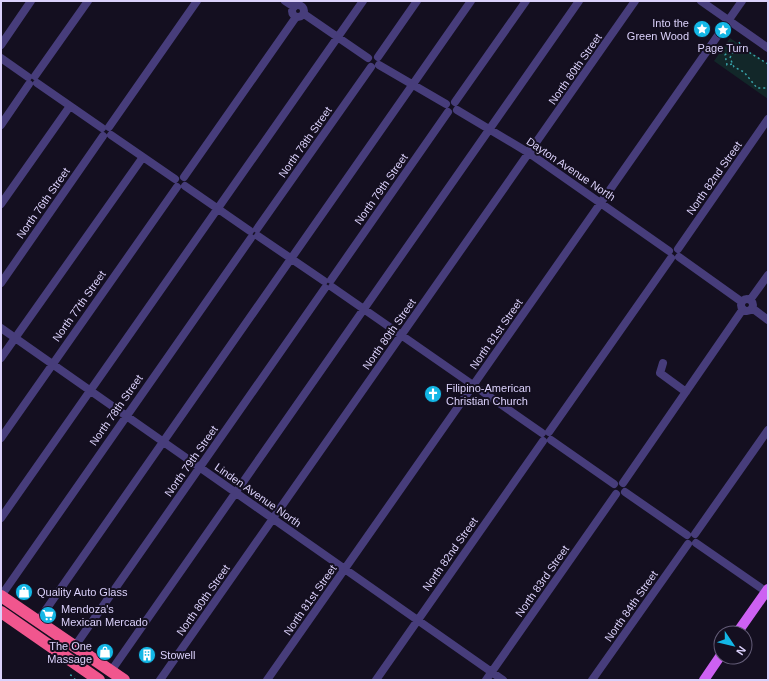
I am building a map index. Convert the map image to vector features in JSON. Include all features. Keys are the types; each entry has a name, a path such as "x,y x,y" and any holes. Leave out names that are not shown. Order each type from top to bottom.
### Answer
{"highway":[{"path":"1,596 124,680"},
{"path":"1,612 99,680"}],"main road":[{"path":"743,625 767,591"},
{"path":"704,680 714,665"}],"street":[{"path":"1,45 32,1"},
{"path":"1,125 88,1"},
{"name":"North 76th Street","path":"1,283 197,1"},
{"path":"286,1 300,9 368,58 372,55 376,63"},
{"path":"1,518 363,1"},
{"name":"North 78th Street","path":"1,596 254,233 376,63 417,1"},
{"path":"38,621 471,1"},
{"name":"North 79th Street","path":"75,646 526,1"},
{"path":"111,671 579,1"},
{"name":"North 80th Street","path":"160,680 635,1"},
{"path":"700,1 768,48"},
{"name":"North 81st Street","path":"267,680 742,1"},
{"path":"181,187 186,181 184,177 300,9"},
{"path":"1,58 175,179"},
{"name":"Dayton Avenue North","path":"376,63 529,153 602,202 768,320"},
{"path":"1,204 70,106"},
{"name":"North 82nd Street","path":"376,680 768,119"},
{"path":"1,358 143,157"},
{"path":"175,179 179,176 184,177"},
{"path":"175,179 174,184 217,208 254,233 614,484"},
{"name":"North 77th Street","path":"1,438 52,364 181,187"},
{"path":"623,483 768,275"},
{"name":"Linden Avenue North","path":"1,328 503,680"},
{"path":"664,364 660,373 686,392"},
{"name":"North 84th Street","path":"592,680 768,430"},
{"path":"614,484 618,482 623,483"},
{"path":"623,483 626,488 625,492"},
{"path":"614,484 613,488 616,494 622,494 625,492"},
{"path":"625,492 767,591"},
{"name":"North 83rd Street","path":"486,680 616,494"}],"path":[{"path":"739,42 742,48 750,51 768,63"},
{"path":"742,48 733,52 730,50 725,55 727,65 732,64 744,72 756,88 768,88"},
{"path":"732,64 730,58 733,52"},
{"path":"70,675 76,676"}],"green space":[{"path":"730,38 768,64 768,99 714,61"}],"place":[{"name":"Into the Green Wood","path":"702,29"},
{"name":"Page Turn","path":"723,30"},
{"name":"Filipino-American Christian Church","path":"433,394"},
{"name":"Quality Auto Glass","path":"24,592"},
{"name":"Mendoza's Mexican Mercado","path":"48,615"},
{"name":"The One Massage","path":"105,652"},
{"name":"Stowell","path":"147,655"}]}
